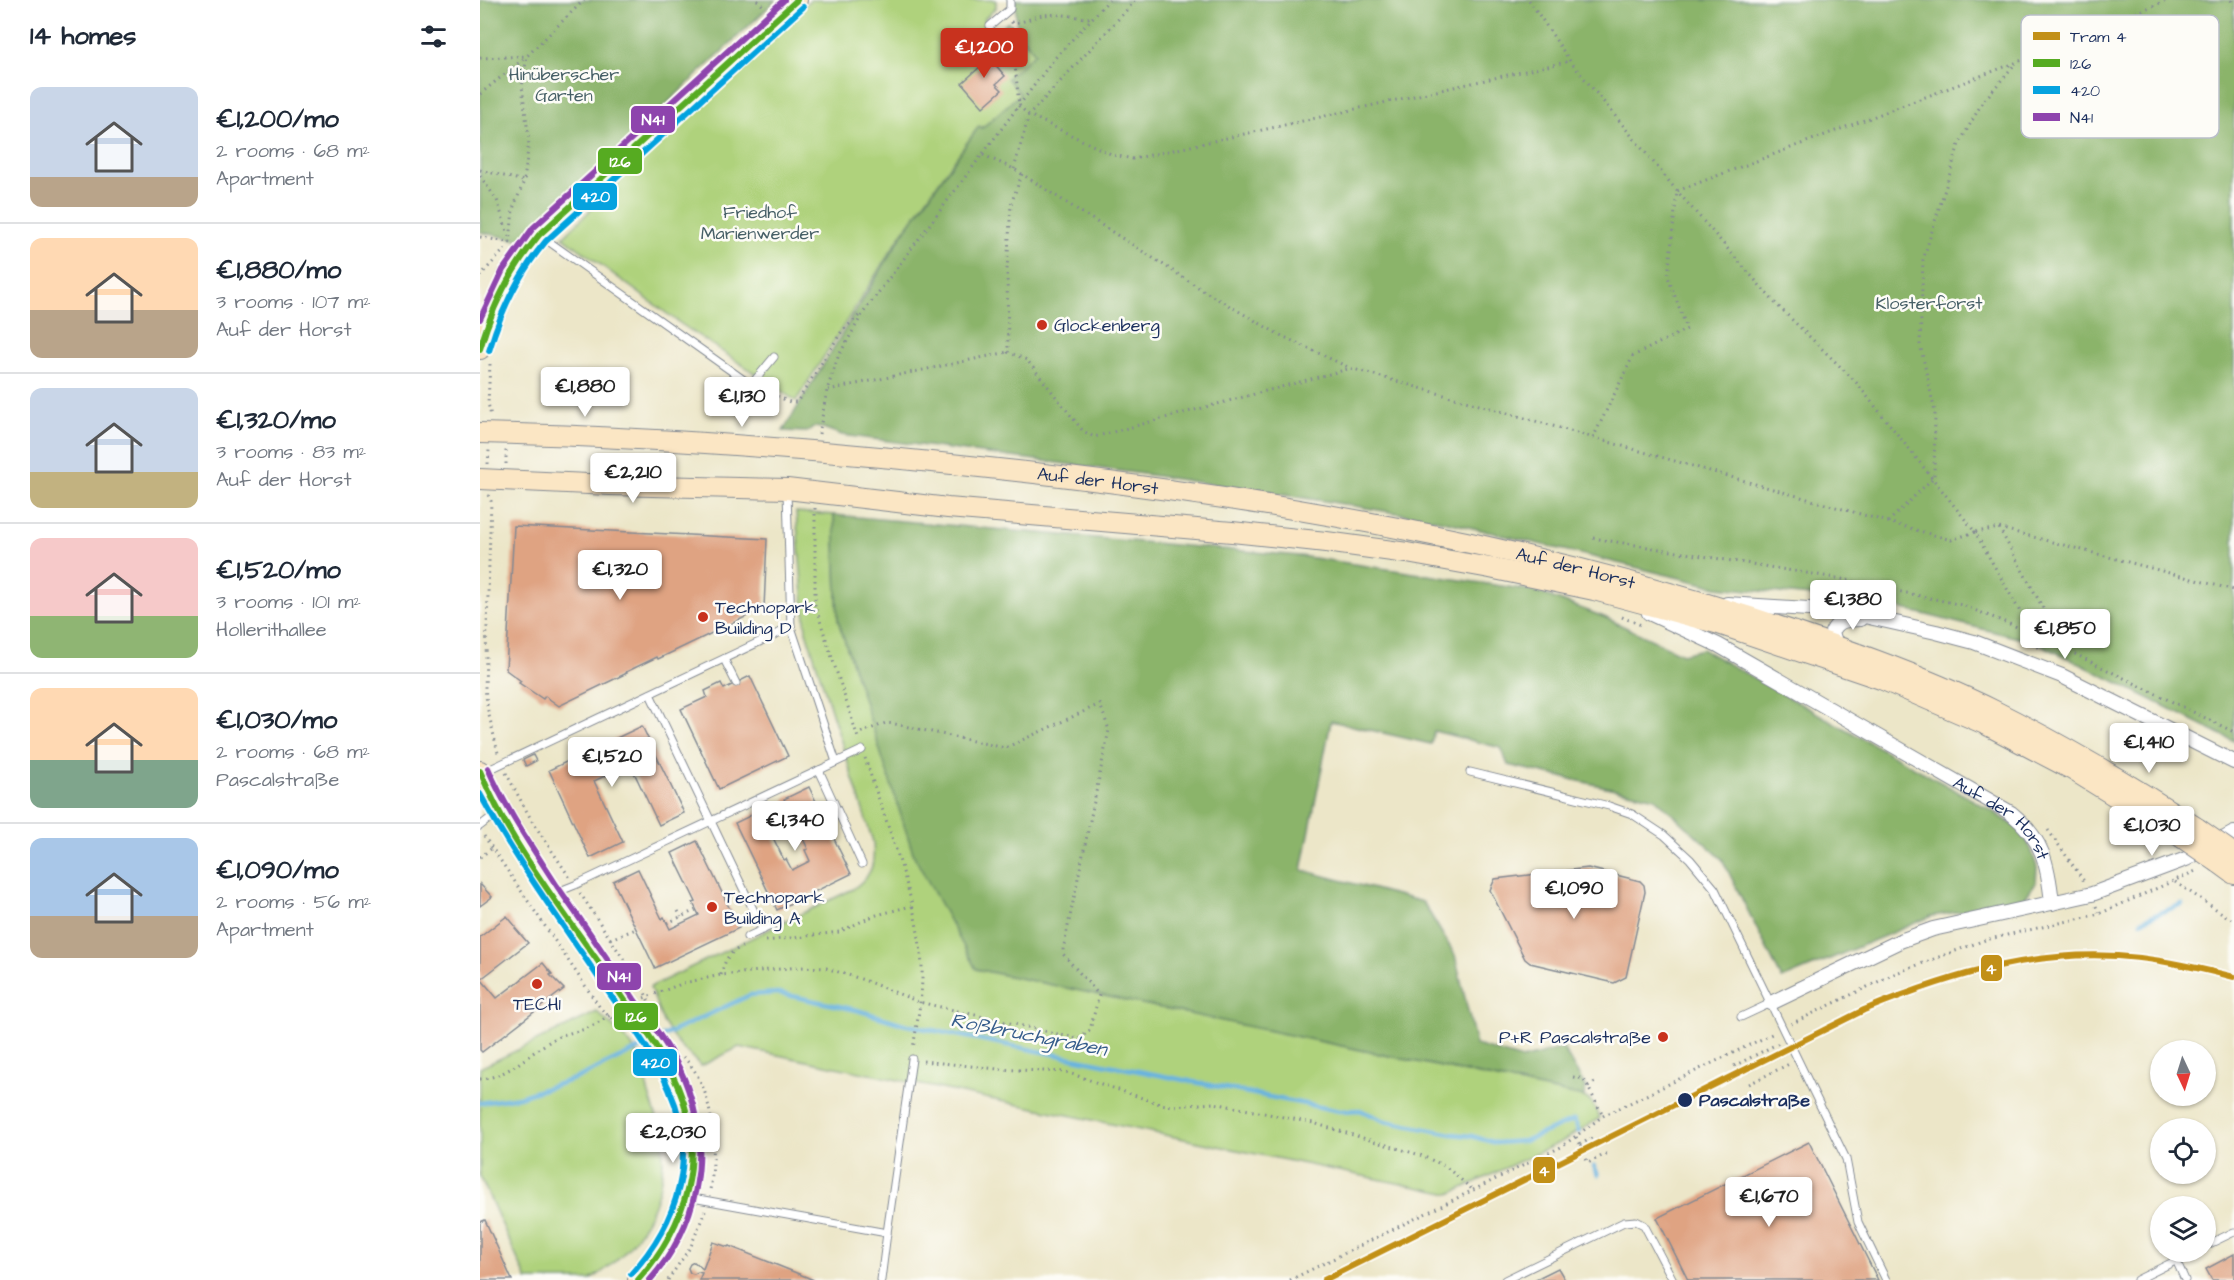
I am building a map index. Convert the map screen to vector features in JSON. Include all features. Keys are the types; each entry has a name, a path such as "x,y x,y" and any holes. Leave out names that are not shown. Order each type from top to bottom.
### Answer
{"street":[{"path":"480,349 487,323 526,242 797,0"},
{"name":"Auf der Horst","path":"492,429 794,450 955,464 1234,498 1411,530 1600,573 1705,603 1836,645 1992,710 2134,787 2229,864"},
{"name":"Auf der Horst","path":"490,483 787,494 1232,532 1326,542 1470,564 1594,590 1716,623 1828,659 1935,701 1987,725 2189,832"},
{"name":"Auf der Horst","path":"1594,590 1718,645 2011,813 2034,835 2044,854 2052,903"},
{"name":"Auf der Horst","path":"1705,603 1842,611 1936,632 2015,656 2062,676 2234,762"},
{"name":"Auf der Horst","path":"1836,645 1832,632 1841,621 1874,619"},
{"path":"480,772 499,812 551,894 675,1078 689,1125 692,1159 687,1197 671,1237 654,1263 638,1280"},
{"path":"1771,1003 1900,941 1933,929 2092,894 2186,859 2234,833"}],"lane":[{"path":"990,26 1010,9 1010,0"},
{"path":"526,242 751,385 774,357"},
{"path":"787,494 791,627 836,762"},
{"path":"480,772 502,764 791,627"},
{"path":"724,659 736,683"},
{"path":"650,694 763,930"},
{"path":"551,894 575,885 862,750"},
{"path":"819,770 862,864"},
{"path":"1470,772 1609,806 1632,814 1664,835 1690,859 1715,889 1846,1159 1858,1222 1886,1280"},
{"path":"480,827 499,812"},
{"path":"747,937 779,922"},
{"path":"1741,1017 1771,1003"},
{"path":"881,1280 912,1059"},
{"path":"687,1197 887,1233"},
{"path":"1505,1280 1624,1222 1636,1221 1644,1225 1673,1280"},
{"path":"2216,1241 2234,1232"},
{"path":"2137,1280 2172,1262"},
{"path":"2177,1262 2185,1280"}],"path":[{"path":"480,94 527,56 584,0"},
{"path":"819,434 827,390 838,357 863,313 1053,59 1109,0"},
{"path":"1014,170 1029,115 1136,0"},
{"path":"1529,0 1570,61 1677,191 1776,304 1855,381 1934,477 1975,532 2032,633 2040,653"},
{"path":"2131,15 2167,0"},
{"path":"2231,0 2234,5"},
{"path":"1010,9 1019,106 1029,115 1113,155 1132,159 1570,61"},
{"path":"1011,22 1025,22 1044,15 1088,18 1095,14"},
{"path":"480,58 527,56"},
{"path":"526,242 513,209 524,181 529,141 522,86 527,56"},
{"path":"1677,191 2021,61"},
{"path":"1888,522 1934,477 1935,412 1920,344 1923,260 1959,144 1982,103 2015,63"},
{"path":"983,155 1022,174 1258,323 1350,368 1951,540 1975,532 1999,528 2234,590"},
{"path":"480,170 524,181"},
{"path":"1008,351 1007,270 1011,204 1022,174"},
{"path":"480,176 526,242"},
{"path":"1593,438 1633,356 1687,329 1668,277 1677,191"},
{"path":"480,237 526,242"},
{"path":"751,385 790,402 797,402 842,331 863,313"},
{"path":"827,390 1008,351 1027,360 1083,431 1094,436 1350,368"},
{"path":"490,483 492,429"},
{"path":"492,429 485,688 493,735 502,764 525,811 647,996 653,1014"},
{"path":"787,494 815,507 815,605 911,906 922,968 915,1036"},
{"path":"1999,528 2066,650"},
{"path":"1593,538 1842,579 1962,605 2032,633 2234,732"},
{"path":"1613,613 1646,627"},
{"path":"647,996 684,983 721,975 799,967 826,968 920,1002 1079,1039 1090,1030 1099,995 1063,954 1063,950 1108,730 1100,704 1005,748 886,723 857,734"},
{"path":"2045,826 2092,894 2099,914"},
{"path":"480,827 491,849 601,1009 624,1029"},
{"path":"480,857 491,849"},
{"path":"1290,1280 1576,1137 1603,1116 1896,973 1985,940 2099,914 2195,873"},
{"path":"2175,882 2234,921"},
{"path":"762,942 838,932 873,916 911,906"},
{"path":"678,911 681,917"},
{"path":"667,923 694,911 694,917"},
{"path":"610,939 636,929"},
{"path":"721,975 730,952 751,945"},
{"path":"480,1079 492,1078 509,1070 553,1040 587,1028 609,1016"},
{"path":"1734,1066 1765,1050"},
{"path":"912,1059 998,1069 1066,1072 1160,1104 1173,1106 1214,1103 1313,1123 1420,1155 1445,1166 1473,1190"},
{"path":"1749,1083 1783,1067"},
{"path":"1574,1077 1584,1079 1603,1116"},
{"path":"1588,1086 1597,1081"},
{"path":"1576,1137 1588,1163 1610,1152"},
{"path":"1580,1144 1593,1137"}],"green space":[{"name":"Hinüberscher Garten","path":"480,0 776,0 522,241 480,232"},
{"name":"Friedhof Marienwerder","path":"810,0 996,0 996,8 984,19 996,33 1008,22 1035,53 1020,94 982,128 979,126 901,235 796,401 681,324 563,237 759,45"},
{"name":"Klosterforst","path":"1015,0 2234,0 2234,741 2038,643 1875,602 1717,587 1444,521 1331,502 1143,474 842,435 823,428 813,427 807,432 783,431 902,235 979,126 982,128 1020,94 1007,78 1035,53 1017,31"},
{"path":"796,512 834,515 838,620 873,727 976,969 1584,1097 1591,1101 1600,1118 1561,1142 1450,1194 739,1047 701,1066 678,1044 663,1022 650,987 853,889 868,874 873,864 873,842 806,631"},
{"path":"834,515 1300,556 1535,591 1604,617 1682,654 1702,649 1989,809 2021,830 2037,867 2036,882 2025,898 1983,908 1932,916 1782,979 1722,859 1655,798 1508,765 1501,748 1434,731 1431,744 1331,721 1302,870 1423,902 1455,955 1476,1045 1522,1059 1563,1048 1585,1086 1584,1097 976,969 914,856 838,620"},
{"path":"597,1012 626,1040 643,1064 662,1140 663,1161 655,1202 636,1238 607,1268 590,1280 527,1280 480,1176 480,1068"}],"building":[{"path":"981,48 1005,76 996,84 1002,90 983,107 962,83 981,66 971,56"},
{"name":"Technopark Building D","path":"514,526 767,539 764,608 658,659 657,657 559,706 545,696 543,699 519,683 521,681 506,670"},
{"path":"750,676 788,756 719,789 681,709 707,697 705,691 721,683 724,689"},
{"path":"642,726 684,813 659,825 630,764 594,781 623,842 590,858 549,770"},
{"path":"533,755 536,761 526,766 523,760"},
{"path":"809,787 851,874 777,910 735,823 760,811 784,860 786,859 792,870 810,861 805,850 808,849 784,799"},
{"name":"Technopark Building A","path":"697,841 739,928 655,968 613,881 638,869 662,919 664,917 670,929 699,915 693,903 696,902 672,853"},
{"path":"1588,868 1640,881 1644,885 1645,892 1626,977 1614,983 1530,963 1525,959 1490,890 1495,879"},
{"path":"480,884 492,897 480,906"},
{"name":"TECH1","path":"507,916 528,943 481,979 497,998 543,963 552,974 550,975 564,989 482,1052 480,1050 480,937"},
{"path":"1809,1142 1878,1280 1688,1280 1657,1218"},
{"path":"485,1220 512,1280 480,1280 480,1222"},
{"path":"713,1242 729,1246 814,1280 699,1280 702,1273 690,1273 688,1268 694,1262 703,1269"},
{"path":"2234,1254 2234,1280 2212,1280 2206,1269"},
{"path":"1558,1268 1565,1280 1534,1280"}],"waterway":[{"name":"Roßbruchgraben","path":"2141,921 2182,904"},
{"name":"Roßbruchgraben","path":"657,1039 750,995 778,993 857,1010 907,1025 1340,1111 1360,1110 1385,1121 1471,1136 1496,1143 1524,1141 1574,1120 1579,1132"},
{"name":"Roßbruchgraben","path":"480,1103 519,1097 577,1078 647,1045"},
{"name":"Roßbruchgraben","path":"1594,1166 1598,1175"}],"tram line":[{"name":"4","path":"1324,1280 1864,1010 1931,985 1999,966 2069,956 2104,955 2164,962 2234,977"}],"transit line":[{"name":"N41","path":"480,319 503,270 533,228 784,0"},
{"name":"126","path":"480,349 490,318 504,289 520,261 539,235 797,0"},
{"name":"420","path":"489,351 512,293 527,266 546,241 803,7"},
{"name":"N41","path":"488,768 520,828 664,1042 678,1065 688,1089 699,1140 696,1190 679,1237 650,1280"},
{"name":"126","path":"480,771 492,799 523,853 672,1073 687,1113 691,1139 691,1165 680,1214 669,1237 638,1280"},
{"name":"420","path":"480,794 536,886 645,1044 662,1074 678,1114 683,1163 679,1187 672,1210 661,1233 631,1274"}],"place":[{"name":"Glockenberg","path":"1042,325"},
{"name":"Technopark Building D","path":"703,617"},
{"name":"Technopark Building A","path":"712,907"},
{"name":"TECH1","path":"537,984"},
{"name":"P+R Pascalstraße","path":"1663,1037"},
{"name":"Pascalstraße","path":"1685,1100"}]}
